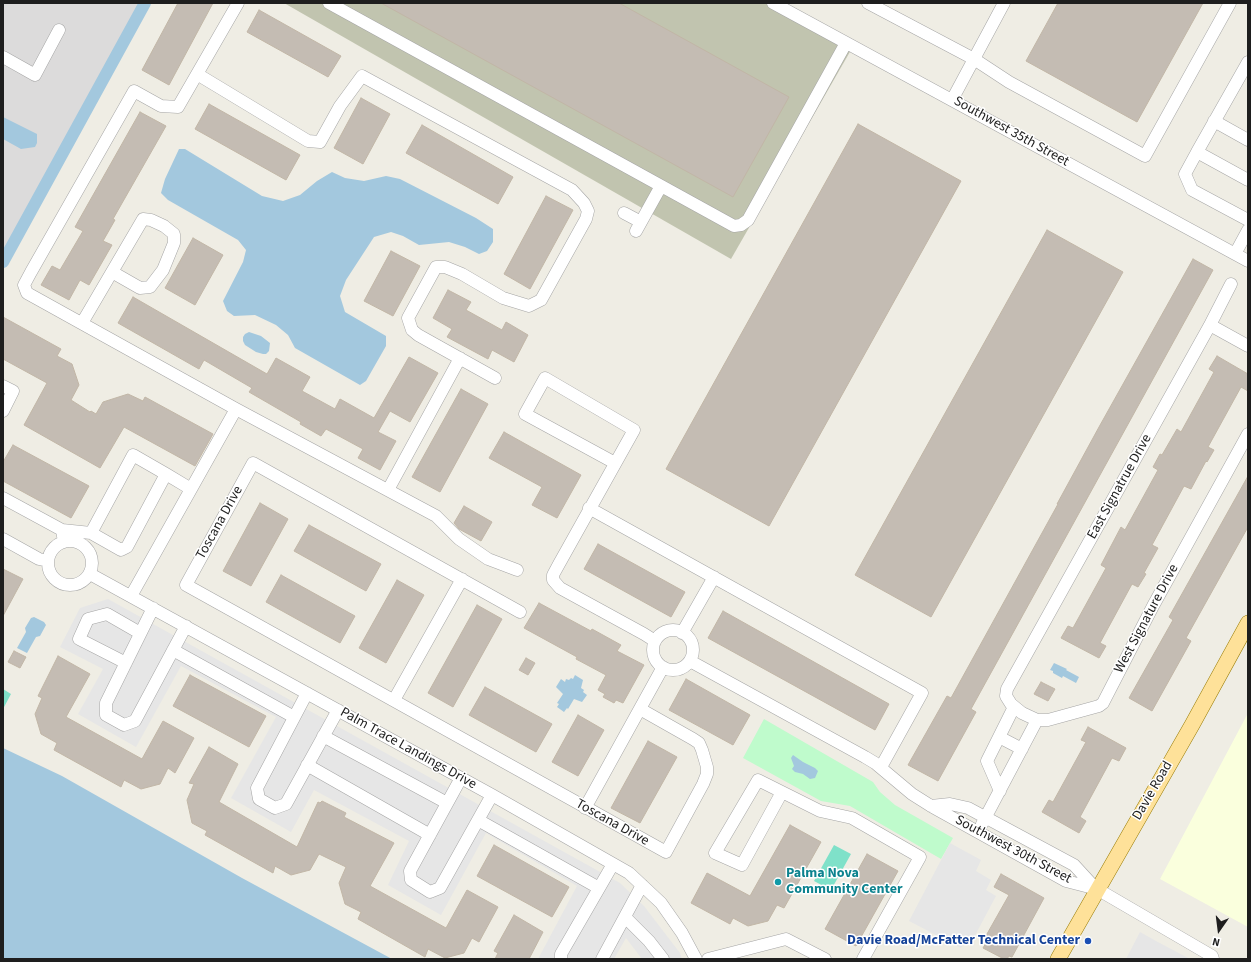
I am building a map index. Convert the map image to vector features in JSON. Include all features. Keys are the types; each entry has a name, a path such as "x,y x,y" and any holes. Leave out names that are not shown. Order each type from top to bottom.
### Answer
{"main road":[{"name":"Davie Road","path":"1058,959 1192,725 1248,622"}],"street":[{"path":"238,3 178,107 160,106 134,91 24,285 27,293 236,409 436,516 459,540 488,559 517,570"},
{"path":"329,3 734,226 741,225 748,220 846,43"},
{"name":"Southwest 35th Street","path":"773,3 1248,261"},
{"path":"868,3 974,59 1009,82 1145,156 1230,3"},
{"path":"952,100 1004,3"},
{"path":"3,57 35,75 59,30"},
{"path":"1248,62 1185,174 1192,190 1248,220"},
{"path":"197,74 308,141 320,142 340,106 362,76 572,190 584,203 588,211 586,219 541,300 529,306 503,298 462,274 445,267 436,267 408,318 412,330 418,335 495,378"},
{"path":"1214,121 1248,140"},
{"path":"1197,152 1248,180"},
{"path":"624,213 639,226 661,186"},
{"path":"82,323 143,219 151,220 164,226 174,234 174,243 162,270 150,287 140,288 112,272"},
{"path":"1235,254 1248,230"},
{"name":"East Signatrue Drive","path":"1014,707 1006,696 1007,689 1210,325 1231,284"},
{"path":"1210,325 1248,346"},
{"path":"388,490 460,358"},
{"path":"615,463 525,414 545,378 634,430 553,574 553,580 560,588 644,634 655,642"},
{"path":"3,386 13,391 3,411"},
{"path":"130,596 236,409"},
{"name":"West Signature Drive","path":"1037,720 1048,720 1098,706 1103,703 1153,606 1248,434"},
{"path":"91,533 132,455 191,489"},
{"name":"Toscana Drive","path":"520,612 253,463 186,586 666,852 703,784 707,774 707,767 699,743 640,709"},
{"path":"3,498 63,536 85,546 90,552 92,566 90,574 86,580 79,584 64,584 57,581 52,576 48,569 50,552 63,536 91,533 121,550 127,546 166,474"},
{"path":"590,508 922,693 881,768"},
{"path":"3,539 39,559 48,561"},
{"name":"Palm Trace Landings Drive","path":"90,574 462,778 629,873 661,903 682,933 696,959"},
{"path":"682,633 714,577"},
{"path":"394,700 462,579"},
{"path":"153,608 106,702 106,715 124,725 135,721 186,626"},
{"path":"126,663 79,638 88,619 107,614 140,633"},
{"path":"670,631 682,633 688,637 693,649 690,661 685,666 678,669 670,670 663,667 658,663 654,656 653,648 655,642 659,636 670,631"},
{"path":"173,650 294,716"},
{"name":"Southwest 30th Street","path":"690,661 859,753 881,768 912,794 931,806 1066,881 1097,889"},
{"path":"585,808 663,667"},
{"path":"307,693 257,788 259,799 276,808 286,804 338,710"},
{"path":"978,832 986,818 1037,720 1022,713 1014,707 987,761 1000,791"},
{"path":"323,736 447,803"},
{"path":"999,737 1022,749"},
{"path":"307,765 430,835"},
{"path":"462,778 410,871 411,880 430,892 440,888 492,795"},
{"path":"782,792 742,865 715,853 758,780 782,792 820,811 852,818 920,857 863,959"},
{"name":"Southwest 30th Street","path":"931,806 950,804 968,808 1074,866 1097,889"},
{"path":"478,820 599,888"},
{"path":"561,959 561,954 613,864"},
{"path":"602,959 642,886"},
{"path":"1097,889 1212,956 1213,959"},
{"path":"625,917 649,941 663,959"},
{"path":"708,959 786,939 824,959"}],"shaded area":[{"path":"3,3 139,3 3,256"},
{"path":"284,3 769,3 851,50 731,259"},
{"path":"108,599 620,883 644,906 680,953 682,959 642,959 626,938 614,959 538,959 577,886 486,833 441,915 388,885 409,841 314,790 291,832 231,798 276,717 181,666 136,747 78,714 103,669 60,647 80,608"},
{"path":"1248,713 1248,927 1160,879"},
{"path":"950,843 981,860 976,871 991,880 986,890 996,896 971,943 965,940 961,948 909,921"},
{"path":"1140,932 1156,941 1190,959 1126,959"}],"green space":[{"path":"3,689 11,694 3,709"},
{"path":"764,719 873,782 880,792 895,805 953,838 941,859 850,806 821,801 743,758"},
{"path":"834,845 851,854 831,890 814,881"}],"water":[{"path":"3,117 37,134 37,143 35,147 21,149 3,139"},
{"path":"179,149 185,149 262,196 283,201 300,195 317,181 332,172 345,178 364,181 386,176 400,179 476,218 493,229 493,242 487,251 479,254 465,247 449,242 419,245 403,236 391,232 374,237 346,280 340,296 345,312 386,336 386,346 366,381 360,385 295,348 288,335 276,325 255,315 234,316 227,311 223,301 243,262 246,250 238,240 168,200 161,193 165,179"},
{"path":"249,332 261,336 270,343 269,351 266,354 256,352 245,345 243,337"},
{"path":"34,617 44,622 46,625 40,636 36,637 27,653 17,648 26,632 25,628 31,618"},
{"path":"1054,663 1079,677 1076,683 1063,676 1062,678 1053,673 1053,671 1050,670"},
{"path":"575,675 583,680 581,688 587,695 582,702 574,699 568,709 567,708 564,712 557,707 559,704 557,703 563,694 556,687 561,679 565,682 566,679 573,679"},
{"path":"3,748 62,776 242,878 392,959 3,959"},
{"path":"793,755 818,771 815,778 810,779 792,769 794,766 791,758"}],"building":[{"path":"178,3 213,3 169,85 142,70"},
{"path":"381,3 619,3 789,97 733,197"},
{"path":"1058,3 1203,3 1137,122 1026,61"},
{"path":"259,10 341,56 328,77 247,32"},
{"path":"361,98 390,114 363,164 334,148"},
{"path":"209,104 300,155 286,180 195,129"},
{"path":"140,112 166,126 113,219 115,220 103,241 112,245 89,285 80,280 69,300 41,285 52,266 60,270 83,231 75,227"},
{"path":"858,124 961,181 769,526 666,469"},
{"path":"422,125 513,177 498,204 406,153"},
{"path":"546,196 573,210 530,289 504,274"},
{"path":"1047,230 1123,272 931,617 855,575"},
{"path":"193,238 223,255 195,305 165,288"},
{"path":"391,251 420,266 393,316 364,301"},
{"path":"1193,259 1213,270 971,709 976,712 938,781 908,765 947,696 951,698 1099,427"},
{"path":"448,290 471,302 466,310 502,330 506,322 528,335 514,362 492,350 488,359 447,337 452,329 433,318"},
{"path":"133,297 267,374 276,358 310,377 302,391 335,409 340,399 374,418 409,357 438,373 410,422 390,411 378,432 396,441 380,470 358,458 363,449 326,429 321,436 300,424 301,422 249,392 252,388 204,360 199,369 118,323"},
{"path":"3,317 61,349 57,356 72,364 79,385 71,400 90,412 91,411 96,414 103,402 128,394 143,401 145,397 213,434 195,466 124,427 100,468 24,425 47,383 3,359"},
{"path":"1217,356 1248,374 1248,391 1241,387 1208,447 1214,450 1207,462 1206,461 1191,489 1184,486 1152,545 1158,548 1144,573 1146,574 1138,587 1132,584 1100,643 1106,646 1099,658 1061,638 1068,626 1073,628 1106,568 1101,565 1121,527 1125,530 1158,470 1153,467 1160,454 1162,455 1177,429 1181,432 1214,372 1209,369"},
{"path":"461,389 488,404 440,492 412,477"},
{"path":"504,432 581,475 557,518 532,505 542,487 489,458"},
{"path":"13,445 89,486 71,518 3,481 3,462"},
{"path":"1248,476 1248,527 1186,638 1191,641 1152,711 1129,698 1173,620 1169,617"},
{"path":"260,503 288,519 251,586 223,571"},
{"path":"464,506 492,522 481,541 459,529 454,523"},
{"path":"309,525 381,564 366,591 294,551"},
{"path":"598,544 685,592 671,617 584,569"},
{"path":"3,569 23,579 3,616"},
{"path":"281,575 355,616 340,643 266,602"},
{"path":"397,580 424,595 386,663 359,648"},
{"path":"539,603 591,631 592,629 621,645 617,651 644,665 623,703 616,700 614,703 603,697 605,694 598,690 606,675 524,628"},
{"path":"477,605 502,619 453,707 428,693"},
{"path":"723,611 889,704 875,730 708,638"},
{"path":"14,651 26,657 20,668 8,662"},
{"path":"58,656 90,674 66,717 142,759 163,721 194,738 175,773 168,768 160,784 141,789 124,780 121,787 54,750 57,743 41,734 35,714 42,698 38,696"},
{"path":"526,658 535,663 528,675 519,670"},
{"path":"190,675 266,716 249,747 173,706"},
{"path":"686,679 750,715 733,745 669,710"},
{"path":"1041,682 1055,689 1048,701 1034,694"},
{"path":"485,687 552,724 536,752 469,715"},
{"path":"578,715 604,730 578,776 552,762"},
{"path":"1088,727 1126,748 1119,761 1112,758 1080,817 1086,821 1079,833 1042,812 1049,800 1053,802 1086,742 1081,740"},
{"path":"648,741 677,757 640,823 611,808"},
{"path":"209,747 238,764 219,802 297,847 318,802 320,803 322,801 346,813 344,817 394,843 370,886 446,928 467,890 498,907 479,942 472,938 464,953 445,958 428,949 425,957 358,919 361,912 345,904 339,883 346,867 319,854 310,870 291,875 275,866 273,873 205,835 207,831 192,823 187,800 194,784 189,783"},
{"name":"Palma Nova Community Center","path":"790,825 821,842 784,908 777,905 768,921 748,926 733,918 730,924 691,903 707,873 750,896"},
{"path":"494,845 569,887 552,917 477,876"},
{"path":"867,854 898,871 856,946 825,929"},
{"path":"1001,874 1044,898 1012,957 1009,956 1007,959 1004,959 983,948 986,943 983,941 1009,895 994,887"},
{"path":"514,915 543,932 529,959 495,959 498,953 494,951"}],"waterway":[{"path":"3,262 145,3"}],"place":[{"name":"Palma Nova Community Center","path":"778,882"},
{"name":"Davie Road/McFatter Technical Center","path":"1088,941"}]}
